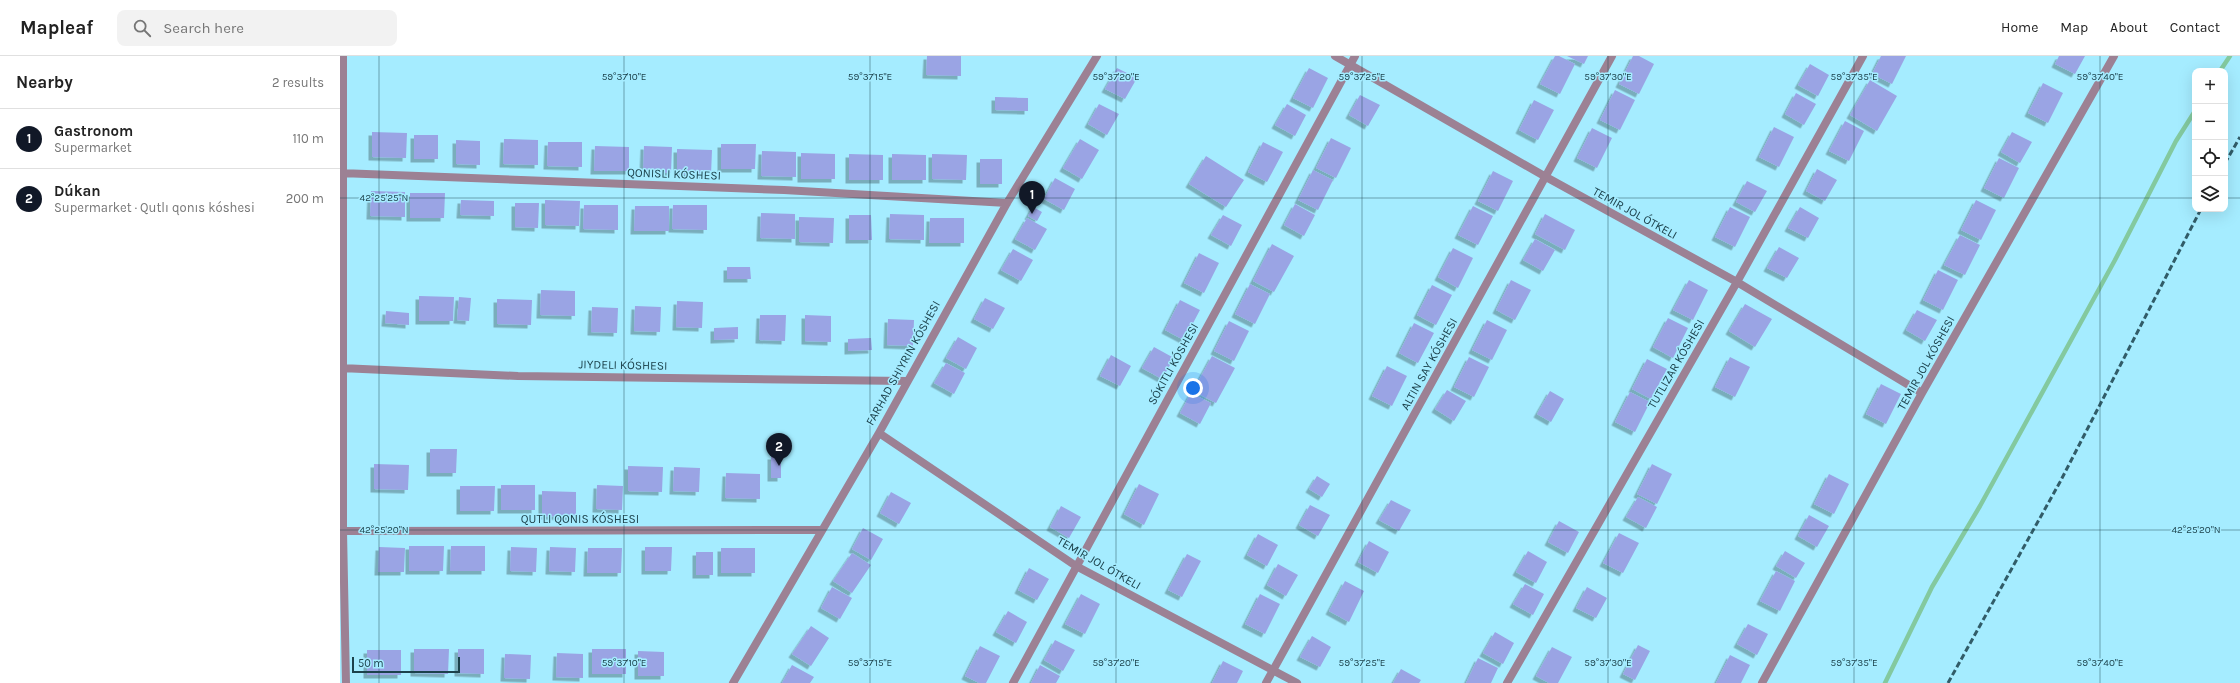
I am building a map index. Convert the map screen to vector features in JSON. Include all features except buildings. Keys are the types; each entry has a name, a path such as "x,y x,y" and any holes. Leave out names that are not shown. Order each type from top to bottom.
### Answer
{"street":[{"path":"343,56 342,531 346,683"},
{"name":"FARHAD SHIYRIN KÓSHESI","path":"733,683 879,433 906,381 1007,203 1097,56"},
{"name":"TEMIR JOL ÓTKELI","path":"1335,56 1546,177 1737,282 1922,393"},
{"name":"SÓKITLI KÓSHESI","path":"1013,683 1355,56"},
{"path":"1266,683 1612,56"},
{"path":"1507,683 1737,282 1863,56"},
{"name":"TEMIR JOL KÓSHESI","path":"1762,683 1922,393 2114,56"},
{"path":"342,173 784,190 1007,203"},
{"name":"JIYDELI KÓSHESI","path":"342,368 518,376 906,381"},
{"name":"TEMIR JOL ÓTKELI","path":"879,433 1076,566 1297,683"},
{"path":"342,531 821,530"}],"waterway":[{"path":"2222,68 2230,56"},
{"path":"1885,683 1932,587 1980,506 2115,260 2176,141 2192,116"}],"railway":[{"path":"2228,158 2240,137"},
{"path":"1948,683 2060,482 2199,212"}],"place":[{"name":"Gastronom","path":"1032,214"},
{"name":"Dúkan","path":"779,466"}]}
